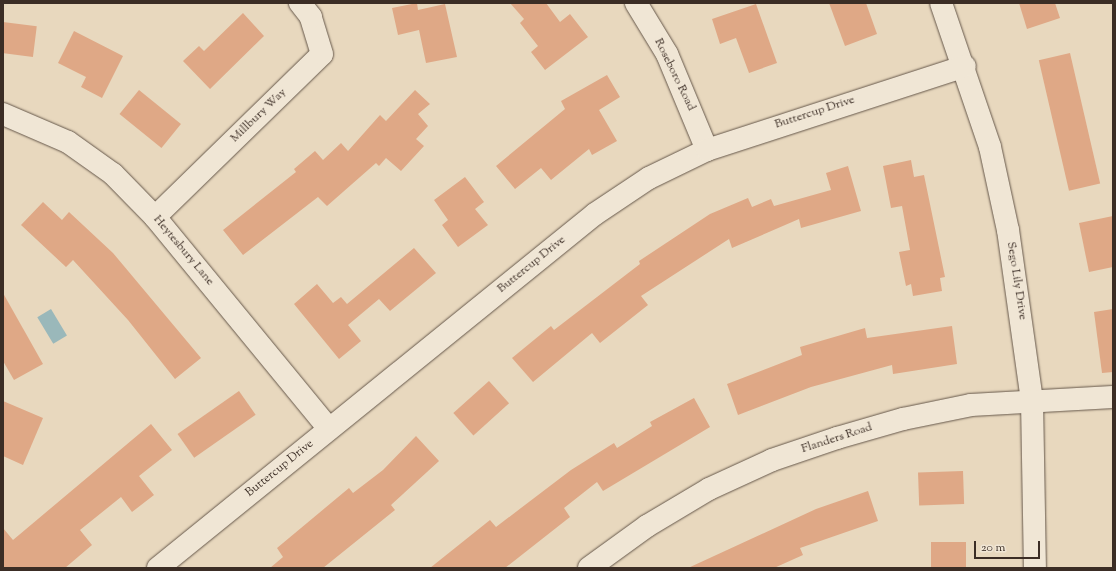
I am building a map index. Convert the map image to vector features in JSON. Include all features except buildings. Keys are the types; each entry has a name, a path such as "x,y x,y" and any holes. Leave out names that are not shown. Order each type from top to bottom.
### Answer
{"street":[{"name":"Millbury Way","path":"155,217 322,54 311,17 300,3"},
{"name":"Roseboro Road","path":"636,3 667,54 707,150"},
{"name":"Sego Lily Drive","path":"941,3 965,66 990,147 1008,230 1032,400 1036,568"},
{"name":"Buttercup Drive","path":"158,568 595,214 649,178 707,150 965,66"},
{"name":"Heytesbury Lane","path":"3,114 68,142 113,174 155,217 329,429"},
{"name":"Flanders Road","path":"589,568 647,526 709,489 772,460 903,419 971,405 1032,400 1113,397"}],"water":[{"path":"51,309 67,336 53,344 37,317"}]}
